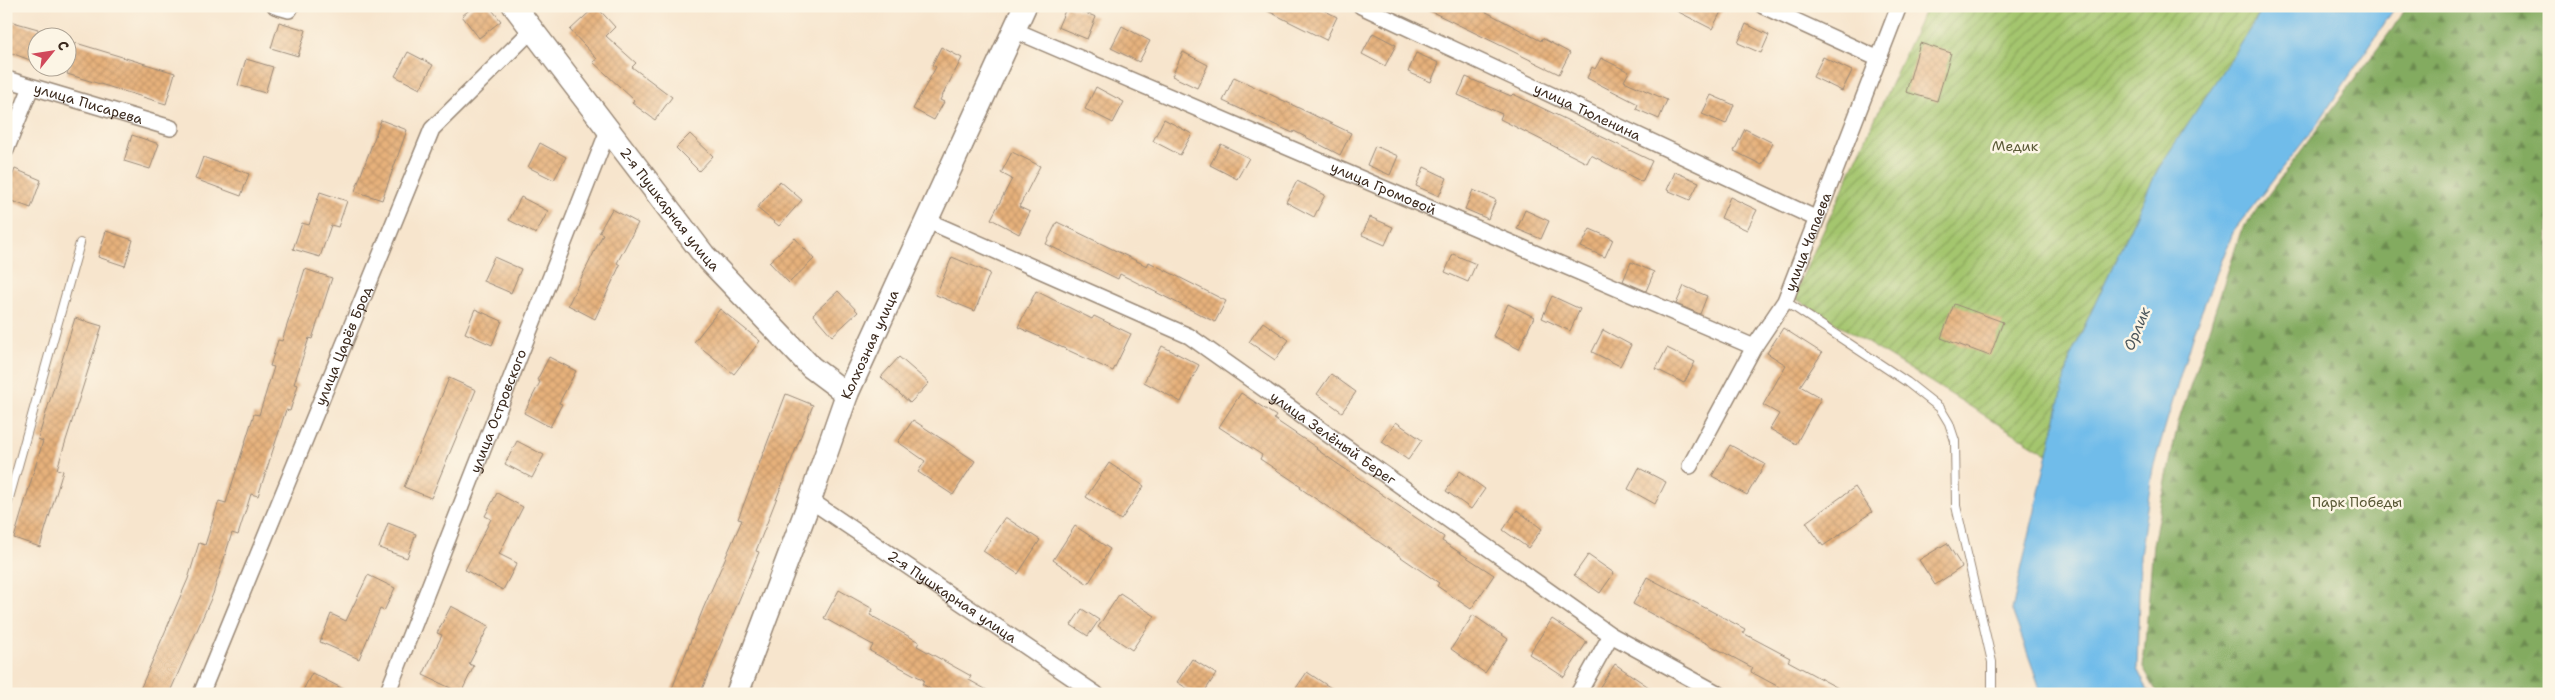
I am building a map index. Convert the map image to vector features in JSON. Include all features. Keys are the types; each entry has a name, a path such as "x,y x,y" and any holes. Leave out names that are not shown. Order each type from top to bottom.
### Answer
{"main road":[{"name":"2-я Пушкарная улица","path":"514,6 704,255 811,367 847,394"},
{"name":"Колхозная улица","path":"737,694 810,500 847,394 1025,6"}],"street":[{"path":"276,6 289,10 291,6"},
{"name":"улица Тюленина","path":"1361,6 1815,218"},
{"path":"1763,6 1879,59"},
{"name":"улица Чапаева","path":"1690,466 1754,347 1784,301 1899,6"},
{"name":"улица Царёв Брод","path":"201,694 432,129 532,29"},
{"name":"улица Громовой","path":"1014,30 1754,347"},
{"name":"улица Писарева","path":"6,79 171,128"},
{"path":"6,150 31,87"},
{"name":"улица Островского","path":"387,694 608,128"},
{"name":"улица Зелёный Берег","path":"928,221 1189,336 1611,635 1719,694"},
{"name":"2-я Пушкарная улица","path":"810,500 1096,694"},
{"path":"1578,694 1611,635"}],"lane":[{"path":"6,509 80,243"},
{"path":"1784,301 1907,382 1940,408 1949,423 1955,441 1956,506 1992,662 1992,694"}],"green space":[{"name":"Медик","path":"1927,6 2265,6 2158,170 2070,357 2049,455 1793,297"},
{"name":"Парк Победы","path":"2406,6 2549,6 2549,694 2158,694 2143,668 2153,544 2178,423 2241,231 2393,28"}],"water":[{"name":"Орлик","path":"2265,6 2396,6 2318,123 2234,230 2193,333 2153,468 2140,555 2137,669 2150,694 2042,694 2012,610 2070,357 2158,169"}],"building":[{"path":"474,6 489,6 501,21 479,38 462,16"},
{"path":"596,6 615,27 606,36 636,63 632,67 672,97 655,120 632,103 634,100 593,62 597,59 570,30"},
{"path":"1067,6 1096,17 1087,39 1058,27"},
{"path":"1258,6 1316,6 1337,17 1326,40"},
{"path":"1420,6 1475,6 1541,41 1542,38 1570,53 1559,74"},
{"path":"1667,6 1724,6 1712,29"},
{"path":"6,20 34,28 28,28 28,59 6,51"},
{"path":"279,22 306,30 298,56 271,48"},
{"path":"1746,24 1769,35 1761,53 1738,43"},
{"path":"1122,26 1150,41 1139,62 1111,48"},
{"path":"1373,33 1396,45 1385,66 1362,54"},
{"path":"1920,43 1951,53 1937,101 1906,92"},
{"path":"78,44 175,73 166,104 78,77"},
{"path":"941,47 962,58 940,100 944,102 934,120 913,109 936,67 932,65"},
{"path":"408,52 433,65 420,89 395,76"},
{"path":"1183,52 1208,65 1197,88 1172,76"},
{"path":"1416,53 1439,63 1431,82 1408,72"},
{"path":"1823,57 1852,71 1842,91 1813,77"},
{"path":"1601,58 1629,72 1624,81 1667,100 1659,119 1636,109 1638,104 1587,78 1592,67 1595,69"},
{"path":"246,59 273,67 265,93 238,85"},
{"path":"1234,77 1351,133 1340,155 1294,131 1293,133 1223,101"},
{"path":"1466,77 1511,96 1513,94 1652,161 1642,182 1591,155 1587,163 1500,119 1502,114 1458,95"},
{"path":"1096,87 1124,102 1113,123 1085,109"},
{"path":"1711,95 1734,105 1726,124 1702,114"},
{"path":"1164,119 1192,134 1180,155 1153,141"},
{"path":"381,120 407,130 382,200 355,191"},
{"path":"1745,129 1773,143 1762,165 1734,151"},
{"path":"690,134 713,156 699,171 676,148"},
{"path":"132,135 159,144 150,169 124,161"},
{"path":"540,143 566,157 554,180 528,167"},
{"path":"1221,144 1249,158 1237,179 1210,165"},
{"path":"1375,146 1398,156 1390,175 1367,165"},
{"path":"1012,152 1040,166 1019,207 1030,212 1019,234 991,219 1012,179 1001,173"},
{"path":"203,157 249,174 241,196 195,179"},
{"path":"1424,167 1447,178 1439,196 1416,186"},
{"path":"15,169 41,180 31,208 6,199 6,193"},
{"path":"1675,172 1699,182 1690,200 1667,190"},
{"path":"780,181 802,200 779,226 757,208"},
{"path":"1297,181 1325,195 1314,217 1286,202"},
{"path":"1473,190 1496,200 1488,219 1465,209"},
{"path":"320,192 347,201 338,227 331,225 320,257 293,249 302,223 309,225"},
{"path":"521,197 548,211 536,234 509,220"},
{"path":"1730,197 1757,210 1747,230 1721,218"},
{"path":"612,209 638,223 617,263 620,265 595,319 568,305 603,234 599,232"},
{"path":"1525,210 1549,221 1541,239 1517,229"},
{"path":"1370,217 1393,227 1385,245 1362,235"},
{"path":"1057,222 1147,266 1149,262 1226,301 1215,322 1120,274 1118,279 1046,244"},
{"path":"1590,229 1613,239 1605,257 1581,247"},
{"path":"106,231 133,240 125,266 98,257"},
{"path":"795,238 814,259 789,283 769,262"},
{"path":"1453,254 1476,264 1468,282 1445,272"},
{"path":"494,257 521,269 511,293 483,281"},
{"path":"952,257 990,273 975,311 936,295"},
{"path":"1631,262 1654,272 1646,291 1623,281"},
{"path":"305,269 332,278 312,339 309,338 294,384 298,385 290,411 286,410 258,496 251,494 238,535 232,533 213,594 169,694 138,694 188,579 199,543 205,545 219,501 226,503 254,414 259,415 274,367 270,366 278,340 282,341"},
{"path":"1684,286 1707,296 1700,314 1676,304"},
{"path":"838,291 858,312 832,336 813,314"},
{"path":"1036,291 1092,319 1094,316 1131,334 1113,371 1018,327"},
{"path":"1552,296 1580,309 1570,331 1542,318"},
{"path":"1508,304 1534,317 1519,349 1493,336"},
{"path":"1954,304 2003,322 1990,356 1941,338"},
{"path":"475,309 502,321 492,345 465,333"},
{"path":"720,309 760,341 734,374 694,342"},
{"path":"75,318 102,326 57,469 63,471 40,547 14,538 43,441 38,439"},
{"path":"1263,322 1289,340 1275,360 1249,342"},
{"path":"1783,328 1822,353 1800,386 1821,398 1796,444 1770,429 1779,414 1763,405 1786,365 1767,353"},
{"path":"1603,330 1631,345 1620,366 1592,352"},
{"path":"1162,346 1199,365 1181,402 1144,382"},
{"path":"1667,348 1695,362 1684,383 1656,369"},
{"path":"549,357 576,371 559,403 562,404 550,427 524,413 540,382 537,380"},
{"path":"899,357 929,383 910,403 881,377"},
{"path":"1331,374 1356,392 1342,412 1317,394"},
{"path":"449,378 476,390 431,498 404,487"},
{"path":"1241,393 1276,416 1274,419 1316,449 1444,537 1442,541 1494,575 1471,609 1437,586 1439,583 1260,459 1262,455 1219,427"},
{"path":"786,394 813,405 756,551 759,552 700,694 670,694 703,609 742,520 738,519"},
{"path":"913,420 975,461 953,495 918,472 925,461 898,442"},
{"path":"1396,422 1422,440 1408,460 1382,442"},
{"path":"517,441 544,455 532,478 505,464"},
{"path":"1730,445 1765,464 1747,495 1712,476"},
{"path":"1109,463 1144,486 1121,520 1086,497"},
{"path":"1639,468 1666,482 1655,504 1628,489"},
{"path":"1460,471 1485,489 1471,509 1446,491"},
{"path":"1855,487 1872,512 1823,546 1806,522"},
{"path":"497,493 523,507 499,554 517,563 503,590 465,570 491,519 485,516"},
{"path":"1517,510 1542,529 1528,548 1503,530"},
{"path":"1005,517 1040,540 1018,574 983,551"},
{"path":"388,523 416,534 407,558 379,548"},
{"path":"1075,526 1110,549 1088,584 1053,560"},
{"path":"1947,543 1962,567 1935,585 1919,560"},
{"path":"1588,555 1614,573 1600,593 1574,575"},
{"path":"368,575 395,588 384,611 380,609 359,659 320,642 331,614 346,621"},
{"path":"1647,577 1745,629 1743,633 1790,658 1788,661 1849,694 1792,694 1751,672 1753,668 1633,604"},
{"path":"839,590 873,609 870,615 919,642 917,646 971,676 969,680 994,694 939,694 922,684 924,680 870,651 873,645 824,618"},
{"path":"1120,593 1155,616 1132,650 1098,627"},
{"path":"451,606 489,626 469,664 474,666 461,693 423,675 442,635 437,633"},
{"path":"1082,609 1099,620 1088,636 1071,625"},
{"path":"1473,615 1508,639 1485,673 1451,649"},
{"path":"1552,619 1587,642 1564,677 1529,654"},
{"path":"1192,659 1216,674 1203,694 1196,694 1177,682"},
{"path":"1615,664 1659,694 1595,694"},
{"path":"1307,672 1340,694 1292,694"},
{"path":"312,673 353,694 301,694"}]}
